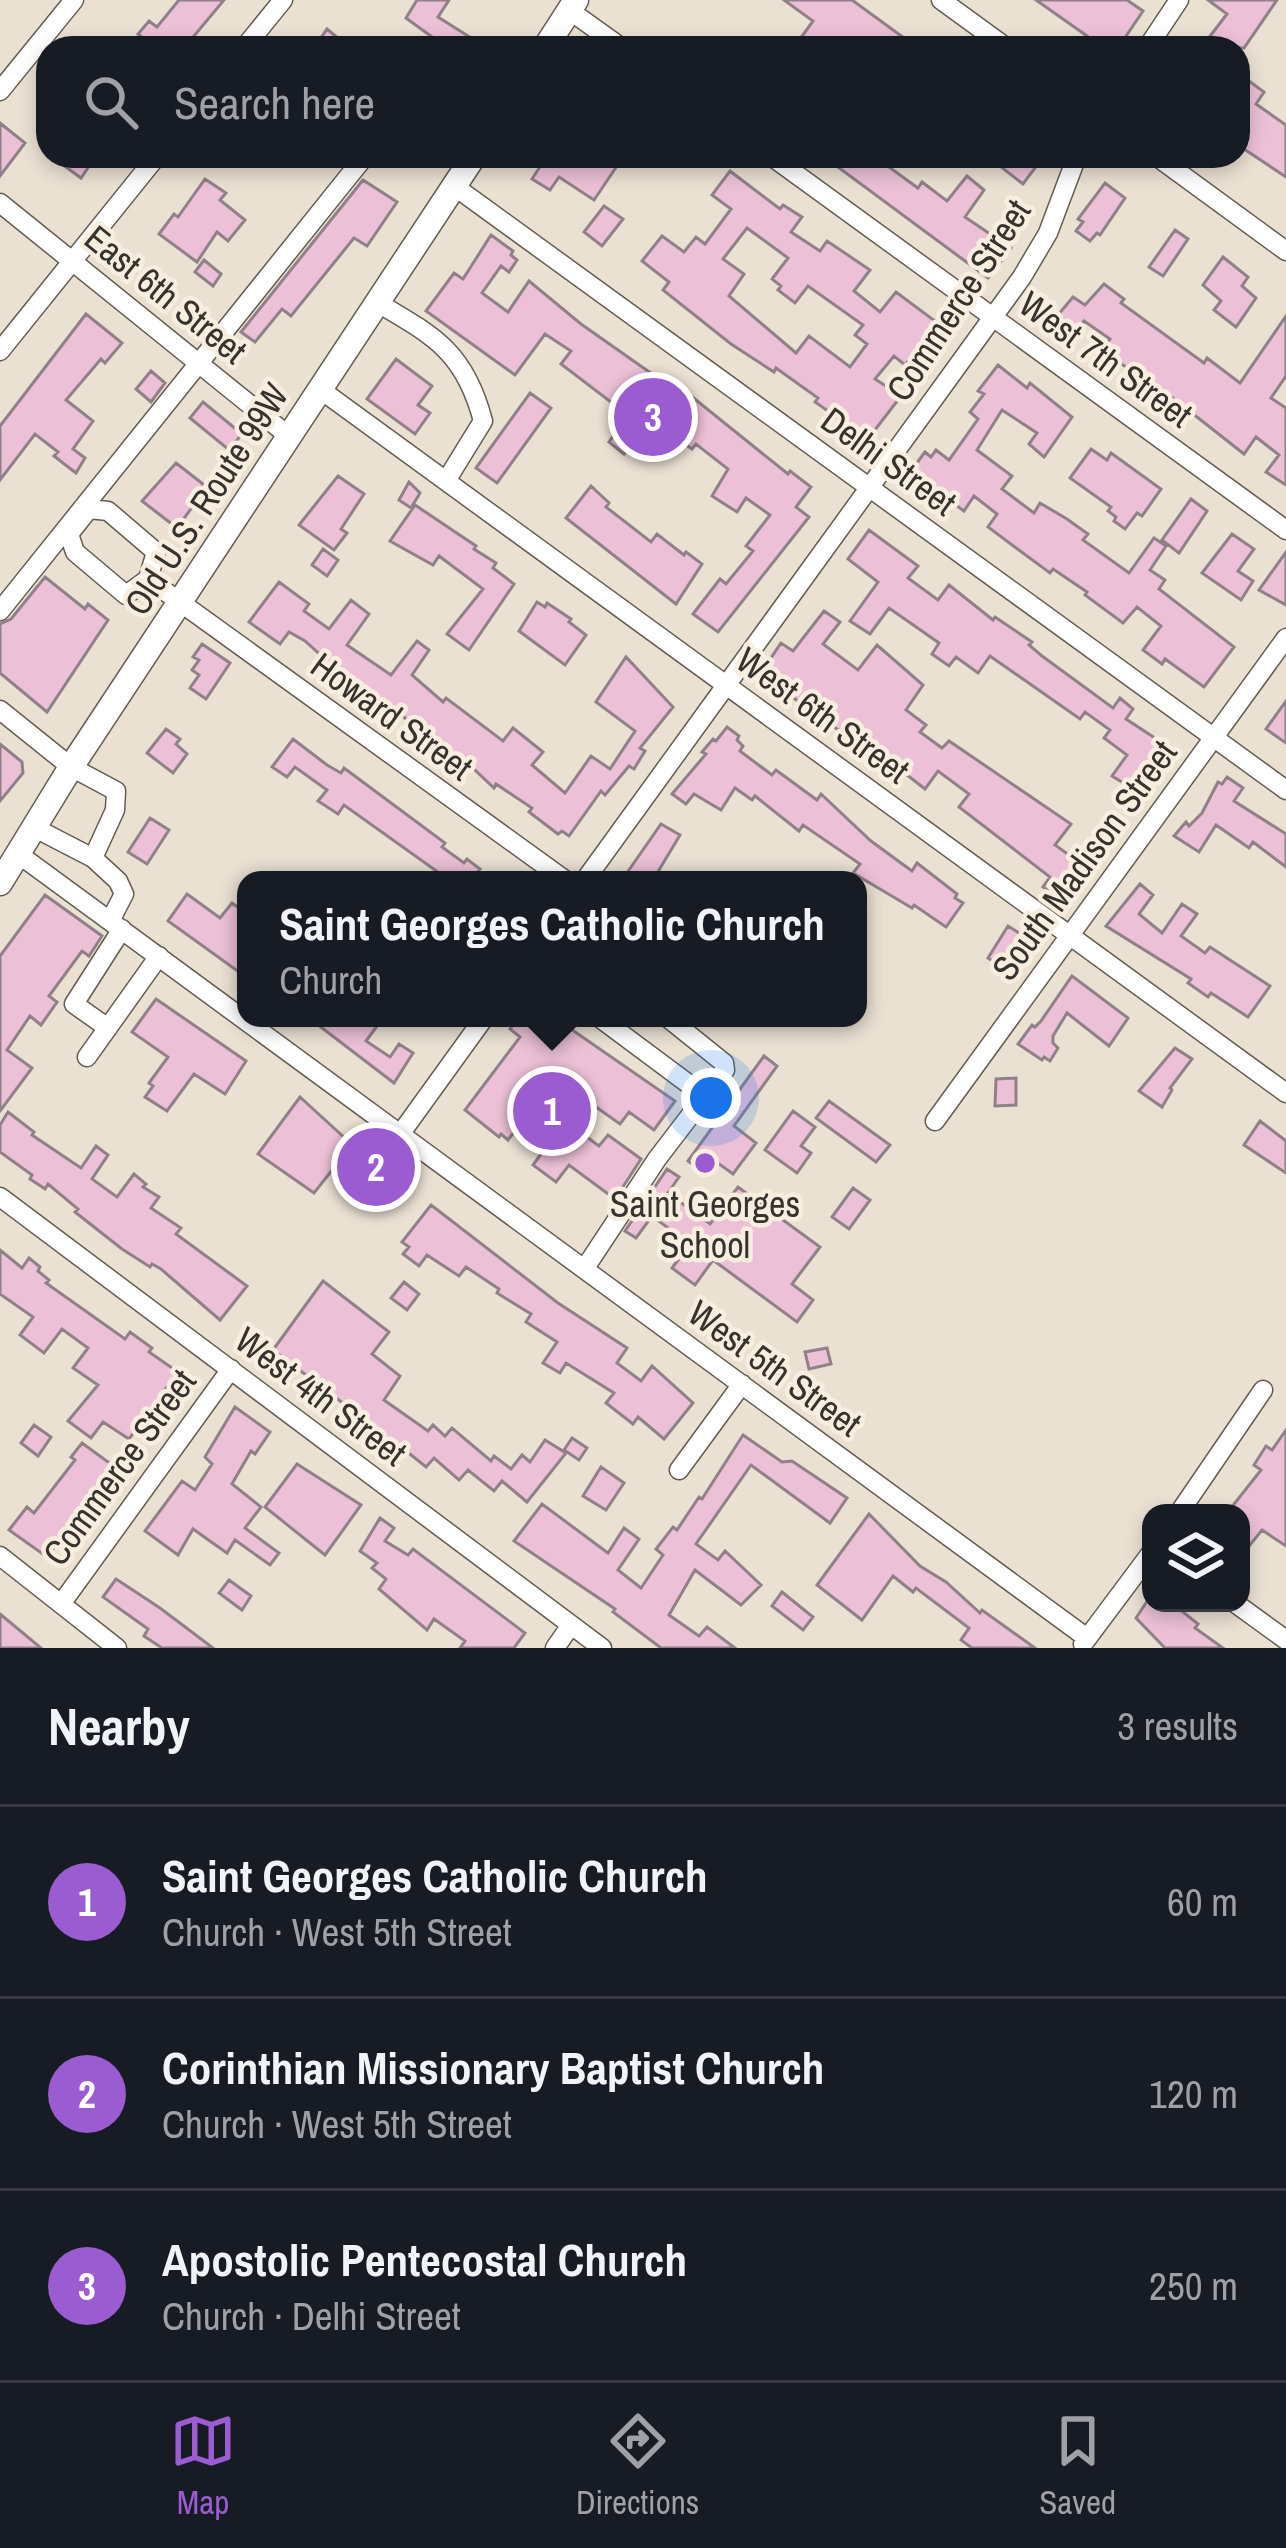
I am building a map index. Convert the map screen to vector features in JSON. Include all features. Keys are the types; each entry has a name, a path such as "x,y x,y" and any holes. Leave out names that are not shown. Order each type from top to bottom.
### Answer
{"main road":[{"path":"553,36 573,5"},
{"name":"Old U.S. Route 99W","path":"0,883 71,767 466,168"}],"street":[{"path":"45,36 74,0"},
{"path":"254,36 283,0"},
{"path":"940,0 990,36"},
{"path":"1156,36 1179,0"},
{"path":"573,5 608,36"},
{"path":"0,92 36,47"},
{"path":"0,351 147,168"},
{"path":"0,611 355,168"},
{"name":"West 7th Street","path":"788,168 1286,530"},
{"name":"Commerce Street","path":"592,871 994,318 1048,233 1072,168"},
{"path":"1173,168 1286,250"},
{"name":"Delhi Street","path":"454,186 1286,790"},
{"name":"East 6th Street","path":"0,203 290,437"},
{"path":"378,303 442,342 477,399 483,421 446,481"},
{"name":"West 6th Street","path":"321,390 1286,1093"},
{"path":"89,509 108,511 156,552 148,579 126,595 75,552 69,534 89,509"},
{"name":"Howard Street","path":"148,579 553,871"},
{"name":"South Madison Street","path":"934,1121 1286,638"},
{"path":"0,710 71,767 116,791 115,810 93,858"},
{"path":"33,827 93,858 118,881 124,894 116,925 74,1004 108,1028"},
{"name":"West 5th Street","path":"17,853 237,1013"},
{"path":"87,1057 159,956"},
{"name":"West 5th Street","path":"256,1027 742,1384 1084,1643"},
{"path":"400,1133 477,1027"},
{"path":"612,1027 706,1097"},
{"path":"585,1268 657,1159 725,1070 724,1063 679,1027"},
{"name":"West 4th Street","path":"0,1197 602,1648"},
{"name":"Commerce Street","path":"61,1604 231,1369"},
{"path":"679,1470 742,1384"},
{"path":"1185,1504 1263,1390"},
{"path":"0,1556 117,1648"},
{"path":"1084,1643 1142,1564"},
{"path":"1247,1612 1286,1640"},
{"path":"555,1648 572,1625"}],"building":[{"path":"179,0 224,0 194,36 138,34 149,21 157,27"},
{"path":"417,0 449,0 438,17 468,36 431,36 406,18"},
{"path":"784,0 852,0 901,36 802,36 813,21"},
{"path":"1036,0 1127,0 1143,11 1126,36 1087,36"},
{"path":"1208,0 1277,0 1250,39 1210,36 1227,14"},
{"path":"1250,82 1264,92 1256,104 1286,125 1286,177 1250,153"},
{"path":"0,123 25,143 0,176"},
{"path":"67,168 88,168 81,178"},
{"path":"539,168 616,168 594,200 559,177 550,190 532,179"},
{"path":"839,168 890,168 918,188 922,182 947,201 967,176 984,190 965,217 1011,248 988,278"},
{"path":"1002,168 1035,168 1023,184"},
{"path":"730,171 780,209 783,205 802,217 791,232 820,251 827,241 870,270 854,291 880,312 896,292 939,324 905,365 894,356 875,379 901,396 868,439 776,368 774,372 731,344 663,290 669,282 642,261 662,236 684,252 696,237 705,244 731,209 712,195","holes":["747,228 788,258 772,279 781,286 778,290 795,303 808,286 863,325 855,335 867,344 850,367 809,336 796,353 729,296 744,274 723,259"]},
{"path":"205,179 226,193 220,200 245,220 228,241 217,232 197,262 159,234 174,214 178,217"},
{"path":"363,180 397,202 367,246 354,238 291,316 282,309 255,342 241,332"},
{"path":"1105,183 1125,198 1100,235 1090,241 1076,231 1083,222 1078,219"},
{"path":"604,206 623,219 602,246 584,232"},
{"path":"1175,230 1188,239 1163,276 1149,267"},
{"path":"491,235 513,251 517,260 509,272 501,266 482,293 508,312 529,281 581,324 682,395 691,396 811,487 796,507 809,517 718,632 693,614 720,579 726,584 753,551 746,546 770,515 746,498 737,512 712,496 728,469 696,444 692,449 649,419 624,454 609,442 628,415 561,364 571,351 545,334 515,375 426,311 454,273 463,279"},
{"path":"1223,257 1248,277 1242,286 1256,298 1236,327 1214,310 1221,301 1203,285"},
{"path":"204,260 221,274 213,286 195,272"},
{"path":"1104,284 1124,299 1121,303 1240,383 1286,316 1286,376 1271,398 1286,408 1286,485 1266,472 1279,455 1256,437 1244,454 1164,391 1101,351 1110,339 1084,321 1077,329 1058,315 1073,297 1085,305"},
{"path":"86,314 122,343 105,363 101,359 66,400 93,421 73,449 85,458 76,473 35,434 0,480 0,426"},
{"path":"396,359 432,386 418,405 430,413 415,434 367,399"},
{"path":"998,365 1027,388 1030,383 1072,417 1044,457 1029,444 1037,433 1002,410 977,450 1012,476 1002,489 1034,513 1040,503 1067,519 1088,534 1083,540 1129,573 1154,538 1166,546 1150,570 1165,580 1159,589 1234,647 1204,687 1165,659 1162,664 1143,650 1161,626 1137,607 1123,623 1087,592 1053,569 1050,573 988,527 997,514 974,496 964,511 910,472 925,452 931,457 936,450 949,460 978,419 970,412 984,394 978,391"},
{"path":"151,371 165,383 151,402 136,389"},
{"path":"530,393 551,408 497,483 476,468"},
{"path":"203,402 242,434 229,450 190,418"},
{"path":"1091,449 1107,460 1111,453 1161,489 1142,516 1137,513 1125,529 1114,521 1116,517 1108,511 1111,507 1070,478"},
{"path":"176,463 203,484 197,491 201,495 177,528 142,501"},
{"path":"338,476 364,494 341,529 347,533 334,550 299,525"},
{"path":"409,482 420,493 411,508 399,500"},
{"path":"591,486 609,503 606,507 651,542 657,534 702,564 676,604 566,518"},
{"path":"1191,499 1207,511 1179,553 1162,540"},
{"path":"415,505 476,546 514,584 469,650 447,634 483,589 439,556 433,565 390,541"},
{"path":"869,530 918,566 908,578 938,600 949,585 993,620 1032,642 1029,645 1042,656 1113,708 1120,698 1133,709 1126,719 1161,742 1130,787 1112,776 1127,755 1104,738 1110,730 1085,712 1080,719 990,656 978,673 956,657 949,666 932,654 939,643 889,608 870,634 850,621 878,582 848,559"},
{"path":"1232,534 1254,549 1238,571 1253,581 1241,600 1202,573"},
{"path":"323,549 338,560 327,576 312,565"},
{"path":"1286,552 1286,605 1259,590"},
{"path":"45,577 85,609 88,604 108,620 47,712 0,673 0,624 11,619"},
{"path":"279,582 309,604 304,611 329,629 351,600 369,614 347,645 391,675 417,641 429,650 412,675 443,702 446,698 503,741 513,728 543,752 532,765 565,793 591,756 610,769 635,731 596,702 626,657 673,707 640,748 645,751 634,769 629,766 605,795 601,791 569,836 562,831 558,834 529,812 532,808 496,784 494,788 458,754 455,757 373,693 323,662 305,641 289,632 280,644 249,622"},
{"path":"537,602 571,619 586,635 565,665 519,631"},
{"path":"824,611 840,622 823,644 858,670 877,645 923,685 906,710 926,725 920,732 942,748 949,741 1071,824 1055,845 1086,867 1062,901 1043,887 1050,877 959,807 969,794 938,771 925,789 865,742 862,747 760,674 781,643 793,651"},
{"path":"202,644 230,663 206,699 190,688 199,675 192,670 199,660 193,657"},
{"path":"1286,701 1286,743 1266,729"},
{"path":"727,727 739,736 740,751 772,775 776,770 817,800 821,794 871,841 912,871 917,863 957,894 955,898 963,903 946,927 867,881 867,871 855,871 860,864 803,825 799,831 755,796 752,800 735,788 721,810 694,794 686,804 672,794 706,754 702,752"},
{"path":"166,729 180,739 176,744 187,754 173,773 147,753"},
{"path":"293,739 341,773 344,768 445,843 442,847 480,869 436,871 344,805 338,814 318,801 327,790 295,767 287,777 272,767"},
{"path":"0,744 22,762 23,773 0,801"},
{"path":"1227,777 1243,788 1234,801 1286,834 1286,867 1253,842 1249,848 1216,825 1199,852 1174,836 1202,813 1218,782 1222,784"},
{"path":"150,818 169,830 147,864 128,852"},
{"path":"661,824 680,835 658,871 628,871"},
{"path":"1140,884 1153,895 1139,914 1162,933 1182,904 1197,914 1181,936 1205,953 1210,947 1270,986 1248,1017 1211,993 1208,997 1188,983 1191,979 1106,926"},
{"path":"187,894 220,918 232,903 237,907 237,971 168,921"},
{"path":"45,895 102,936 89,956 82,951 49,996 57,1002 41,1025 30,1016 7,1050 32,1068 0,1111 0,956"},
{"path":"1008,926 1034,942 1012,974 988,958"},
{"path":"1072,976 1128,1018 1109,1046 1067,1013 1053,1036 1058,1048 1050,1061 1042,1060 1018,1044 1041,1021"},
{"path":"156,999 246,1061 225,1094 194,1074 167,1111 145,1097 168,1057 132,1032"},
{"path":"321,1027 376,1027 366,1041 390,1057 399,1044 413,1053 394,1083"},
{"path":"568,1027 675,1101 654,1130 629,1112 620,1124 589,1102 593,1096 560,1071 508,1140 499,1137 465,1110 520,1037 510,1029"},
{"path":"1175,1048 1192,1059 1162,1107 1139,1091"},
{"path":"764,1056 777,1066 734,1126 756,1143 733,1174 711,1158 701,1171 688,1161"},
{"path":"1016,1078 1016,1105 995,1106 996,1079"},
{"path":"300,1097 348,1141 344,1147 348,1150 314,1193 258,1154"},
{"path":"829,1101 890,1145 876,1162 816,1118"},
{"path":"793,1111 815,1127 801,1146 811,1153 797,1173 765,1150"},
{"path":"8,1112 32,1135 81,1168 96,1146 108,1155 92,1179 117,1197 134,1174 146,1184 143,1187 159,1197 151,1208 181,1228 176,1234 247,1286 220,1320 161,1269 122,1249 48,1184 45,1189 0,1152 0,1125"},
{"path":"565,1121 599,1146 608,1135 641,1159 615,1199 569,1165 556,1182 533,1165"},
{"path":"1260,1121 1286,1141 1286,1173 1244,1145"},
{"path":"667,1169 679,1177 668,1193 710,1224 738,1187 820,1247 792,1284 813,1300 797,1322 713,1260 695,1285 672,1268 690,1244 652,1216 636,1238 625,1231"},
{"path":"853,1188 870,1200 849,1229 832,1217"},
{"path":"431,1205 558,1303 627,1348 617,1363 641,1381 652,1366 693,1403 664,1439 638,1417 633,1424 606,1403 614,1393 566,1363 560,1373 543,1363 557,1342 526,1322 531,1314 497,1293 499,1289 466,1267 459,1276 427,1255 419,1266 403,1254 409,1247 402,1242"},
{"path":"0,1250 22,1268 29,1258 49,1280 46,1283 125,1339 130,1332 178,1372 129,1439 103,1422 91,1438 68,1421 98,1385 73,1368 88,1348 62,1329 44,1353 20,1335 33,1317 0,1294"},
{"path":"323,1281 389,1332 372,1354 400,1376 384,1400 428,1431 433,1425 445,1436 452,1428 491,1461 494,1456 511,1469 522,1455 530,1462 545,1440 566,1453 527,1502 502,1481 494,1491 468,1470 459,1480 434,1458 426,1467 400,1446 397,1450 357,1423 344,1412 348,1407 273,1350"},
{"path":"404,1282 419,1294 407,1310 391,1298"},
{"path":"827,1348 831,1364 809,1369 805,1352"},
{"path":"235,1407 270,1432 255,1454 251,1451 232,1484 261,1507 245,1528 279,1553 270,1565 235,1540 227,1553 193,1529 178,1555 145,1531 182,1481 195,1490 212,1464 205,1457"},
{"path":"34,1425 51,1437 38,1456 21,1443"},
{"path":"1286,1430 1286,1546 1262,1530 1250,1545 1250,1504 1234,1504 1261,1470 1254,1465 1266,1446 1272,1450"},
{"path":"743,1435 847,1498 830,1523 751,1465 696,1544 718,1560 725,1551 761,1585 741,1605 695,1570 669,1615 699,1636 707,1627 735,1648 661,1648 615,1609 514,1541 542,1504 608,1553 624,1528 639,1539 618,1570 641,1588 663,1555 656,1549 702,1499"},
{"path":"572,1438 587,1448 579,1460 564,1450"},
{"path":"82,1443 115,1467 47,1557 9,1530 27,1507 34,1513 75,1460 71,1457"},
{"path":"297,1464 361,1505 325,1555 265,1507"},
{"path":"601,1467 624,1483 606,1510 583,1496"},
{"path":"869,1514 920,1566 1035,1648 972,1648 961,1640 969,1628 893,1576 862,1620 817,1585"},
{"path":"380,1518 394,1528 385,1541 408,1555 413,1549 525,1633 514,1648 460,1648 465,1641 434,1619 427,1630 379,1589 386,1579 372,1568 377,1563 360,1551"},
{"path":"116,1579 213,1648 162,1648 144,1636 148,1629 103,1597"},
{"path":"229,1580 251,1596 242,1610 219,1593"},
{"path":"782,1592 813,1617 803,1630 772,1606"},
{"path":"1142,1609 1183,1612 1198,1624 1195,1628 1223,1648 1165,1648 1136,1618"},
{"path":"0,1614 41,1648 0,1648"}],"place":[{"name":"Apostolic Pentecostal Church","path":"653,417"},
{"name":"Saint Georges Catholic Church","path":"552,1111"},
{"name":"Saint Georges School","path":"705,1163"},
{"name":"Corinthian Missionary Baptist Church","path":"376,1167"}]}
